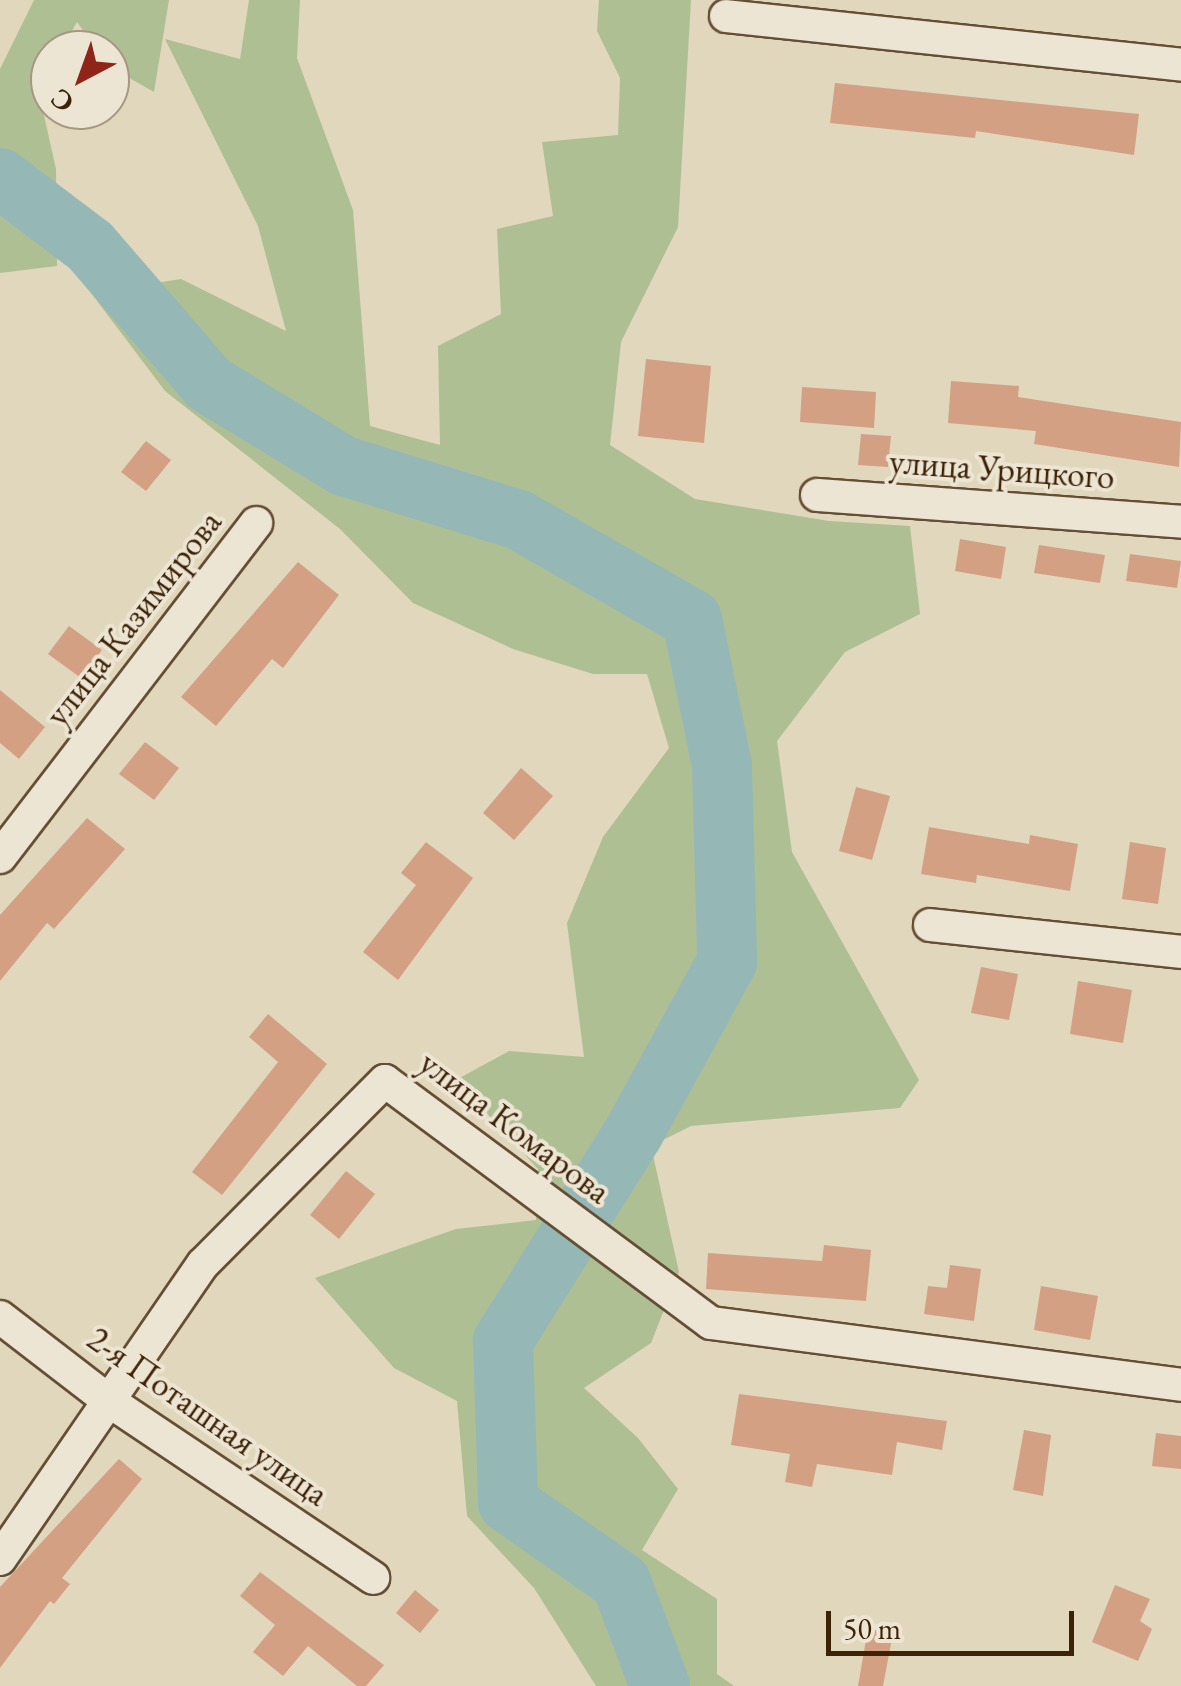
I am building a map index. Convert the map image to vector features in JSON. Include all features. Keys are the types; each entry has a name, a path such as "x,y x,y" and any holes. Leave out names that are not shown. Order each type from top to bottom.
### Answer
{"street":[{"path":"726,16 1181,65"},
{"name":"улица Урицкого","path":"818,495 1181,522"},
{"name":"улица Казимирова","path":"0,857 256,524"},
{"path":"930,925 1181,952"},
{"name":"улица Комарова","path":"0,1559 202,1264 385,1081 711,1322 1181,1386"},
{"name":"2-я Поташная улица","path":"0,1317 108,1401 373,1578"}],"green space":[{"path":"34,0 169,0 154,92 130,78 130,30 83,30 77,22 72,30 30,30 30,130 47,130 56,169 57,266 0,273 0,69"},
{"path":"249,0 300,0 297,58 353,210 370,426 440,445 438,346 501,314 497,229 553,216 542,142 618,135 620,78 597,31 599,0 691,0 678,227 621,342 610,445 695,499 829,521 910,526 920,614 845,652 777,741 792,852 919,1080 900,1108 691,1126 651,1146 679,1272 651,1343 584,1388 638,1438 678,1489 642,1550 717,1599 717,1674 734,1686 596,1686 534,1588 467,1516 457,1401 394,1368 315,1278 456,1229 536,1220 538,1169 456,1080 509,1051 584,1057 567,923 603,837 669,748 647,674 593,674 513,649 413,603 340,529 165,391 91,293 181,279 286,331 258,226 165,39 240,59"}],"building":[{"path":"835,83 1139,114 1134,155 976,131 975,138 830,123"},
{"path":"646,359 711,366 704,443 638,436"},
{"path":"951,381 1019,386 1018,397 1181,422 1179,467 1034,444 1036,431 948,423"},
{"path":"802,387 876,392 874,428 800,422"},
{"path":"861,434 891,436 888,467 858,465"},
{"path":"146,441 171,460 146,491 121,472"},
{"path":"960,539 1006,547 1001,579 955,571"},
{"path":"1039,545 1105,555 1100,583 1034,573"},
{"path":"1130,554 1181,561 1177,588 1126,581"},
{"path":"298,562 339,595 283,668 272,659 216,726 181,697"},
{"path":"69,626 102,650 81,678 48,654"},
{"path":"0,690 45,727 19,759 0,743"},
{"path":"145,742 179,768 154,800 119,774"},
{"path":"521,768 553,796 514,840 483,813"},
{"path":"856,787 890,796 872,860 839,851"},
{"path":"87,818 125,849 54,929 47,923 0,981 0,915"},
{"path":"929,827 1029,844 1030,835 1078,844 1070,891 977,875 976,883 921,874"},
{"path":"426,842 473,878 398,980 363,952 416,885 401,873"},
{"path":"1130,842 1166,848 1158,904 1122,899"},
{"path":"981,967 1018,974 1009,1020 971,1013"},
{"path":"1078,981 1132,990 1123,1043 1070,1034"},
{"path":"268,1014 327,1064 222,1195 192,1172 278,1062 249,1037"},
{"path":"346,1171 375,1194 339,1239 310,1215"},
{"path":"824,1245 871,1250 866,1301 706,1289 708,1253 822,1261"},
{"path":"950,1265 981,1269 974,1321 924,1314 928,1286 947,1288"},
{"path":"1041,1286 1098,1296 1090,1340 1034,1330"},
{"path":"739,1394 947,1421 942,1450 897,1442 892,1475 817,1464 812,1487 785,1482 790,1454 731,1445"},
{"path":"1024,1430 1051,1435 1043,1496 1013,1490"},
{"path":"1156,1433 1181,1436 1181,1469 1152,1466"},
{"path":"119,1459 142,1479 62,1578 70,1584 54,1604 50,1601 0,1668 0,1587"},
{"path":"260,1572 384,1665 366,1686 357,1686 308,1646 283,1676 253,1652 275,1625 240,1596"},
{"path":"1115,1585 1150,1599 1140,1621 1152,1629 1138,1661 1092,1642"},
{"path":"415,1590 439,1610 420,1633 396,1613"},
{"path":"868,1628 893,1633 883,1686 858,1686"}],"waterway":[{"path":"0,178 90,246 209,384 344,466 519,520 692,619 722,765 727,962 634,1132 503,1341 508,1503 621,1582 660,1686"}]}
